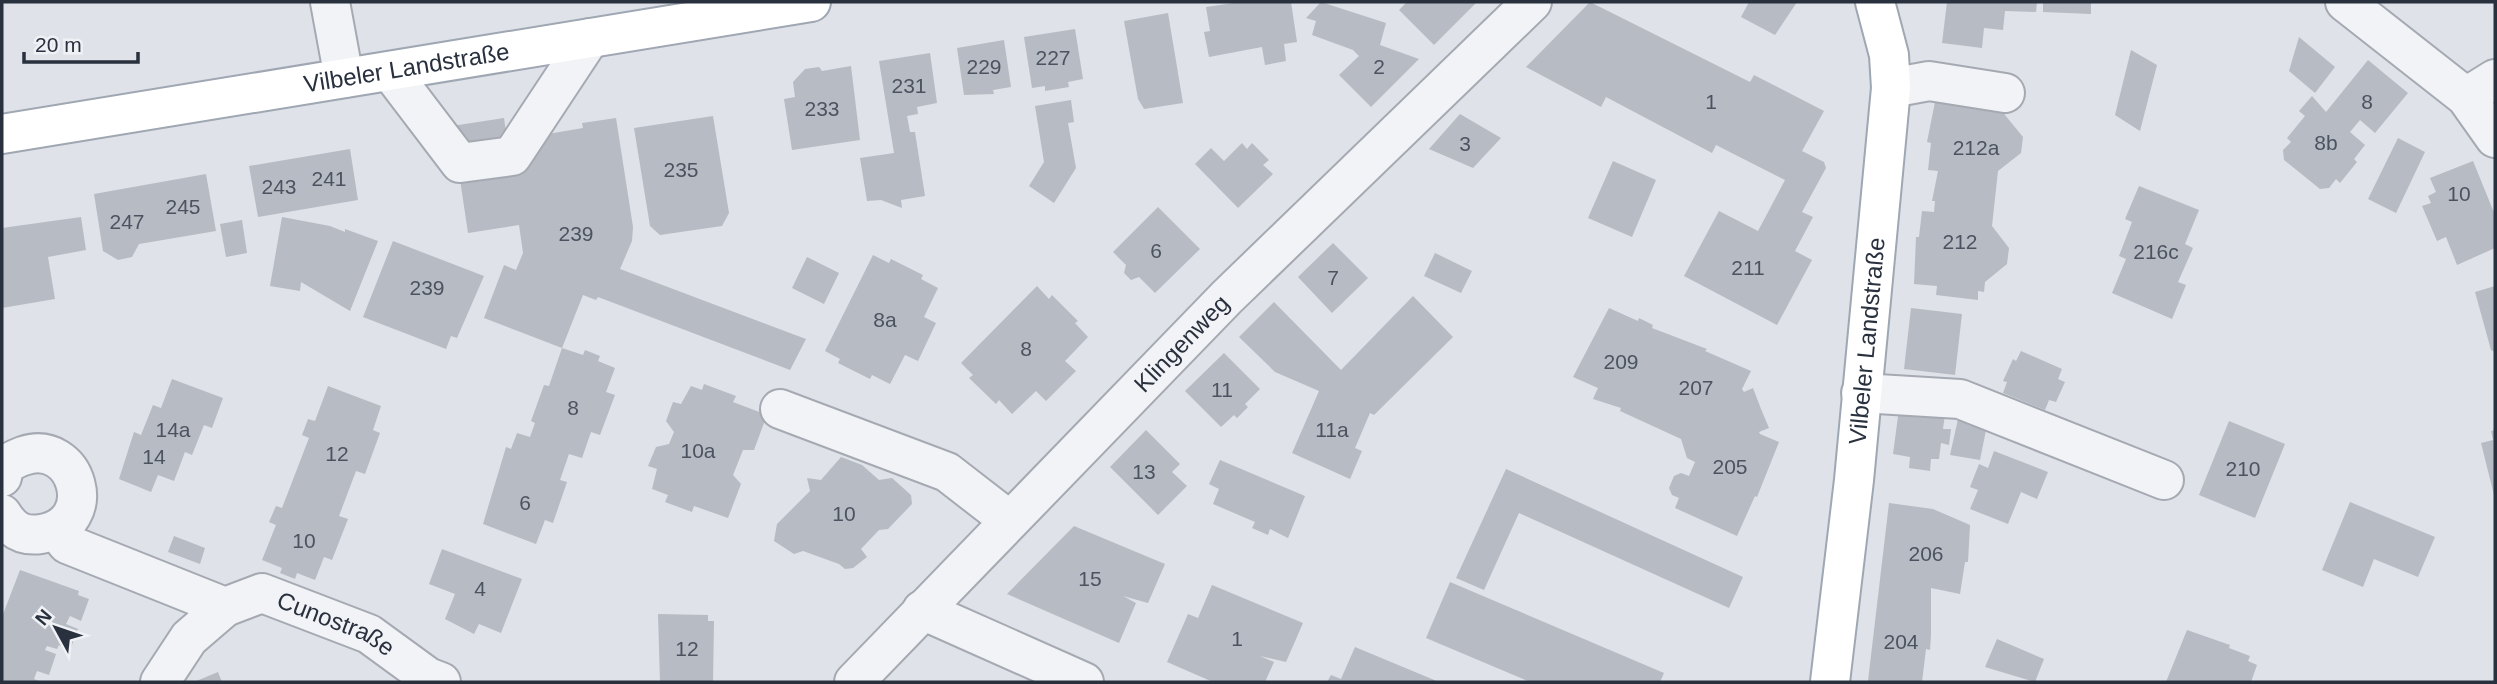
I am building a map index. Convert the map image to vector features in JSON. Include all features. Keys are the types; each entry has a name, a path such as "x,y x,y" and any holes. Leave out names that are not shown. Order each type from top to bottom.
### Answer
{"main road":[{"name":"Vilbeler Landstraße","path":"2,134 811,2"},
{"name":"Vilbeler Landstraße","path":"1830,682 1854,480 1891,88 1889,55 1875,2"}],"street":[{"path":"330,2 344,78"},
{"path":"2345,2 2481,88 2495,138"},
{"name":"Klingenweg","path":"855,682 1227,297 1525,6"},
{"path":"390,71 460,163 512,156 590,38"},
{"path":"1891,88 1929,81 2005,93"},
{"path":"1861,393 1960,399 2164,480"},
{"path":"780,408 947,472 1009,520"},
{"path":"2,477 5,466 12,460 35,452 60,459 77,483 75,512 57,531 29,536 10,527 2,514"},
{"path":"57,531 67,544 225,607"},
{"path":"160,582 189,638"},
{"name":"Cunostraße","path":"160,682 189,638 225,607 262,593 369,634 428,677 441,682"},
{"path":"922,610 1084,682"}],"building":[{"path":"1241,2 1291,2 1297,42 1284,44 1286,61 1265,65 1262,47 1209,57 1204,32 1210,31 1206,7"},
{"path":"1321,2 1386,23 1380,45 1419,59 1371,107 1339,75 1359,56 1353,50 1312,35 1316,21 1306,18"},
{"path":"1407,2 1476,3 1434,45 1399,10"},
{"path":"1590,2 1750,82 1754,75 1824,111 1802,151 1824,162 1826,168 1802,212 1813,217 1795,251 1812,260 1777,325 1684,276 1719,211 1758,231 1785,180 1716,145 1712,153 1606,97 1601,107 1526,67"},
{"path":"1749,2 1797,2 1775,35 1741,17"},
{"path":"1947,2 2037,2 2036,12 2005,11 2003,30 1984,28 1982,48 1942,43"},
{"path":"2043,2 2091,2 2091,14 2043,12"},
{"path":"1168,13 1183,103 1144,109 1138,99 1124,21"},
{"path":"1075,29 1083,79 1068,82 1069,87 1045,91 1045,86 1032,88 1024,37"},
{"path":"2299,37 2335,67 2315,93 2289,71"},
{"path":"1004,40 1011,87 993,90 994,94 964,95 957,48"},
{"path":"2131,50 2157,65 2140,131 2115,115"},
{"path":"930,53 937,103 917,107 918,114 907,116 910,132 915,132 925,196 901,200 902,208 881,200 867,201 860,158 894,153 879,61"},
{"path":"2368,60 2408,93 2375,133 2360,120 2350,132 2365,145 2354,159 2357,162 2340,183 2336,179 2329,188 2320,189 2284,160 2283,150 2291,142 2287,138 2305,116 2299,111 2312,96 2326,112"},
{"path":"851,66 860,140 792,150 784,99 795,97 793,82 805,69 819,67 822,71"},
{"path":"1936,97 2006,106 2005,115 2023,137 2021,153 1998,171 1992,226 2009,248 2007,264 1985,282 1984,292 1978,291 1978,300 1936,295 1937,286 1914,284 1916,237 1919,237 1922,211 1934,212 1935,201 1932,201 1938,171 1928,170 1931,143 1927,142"},
{"path":"1071,100 1074,122 1068,123 1076,168 1054,203 1029,186 1044,162 1035,106"},
{"path":"1460,114 1501,138 1473,168 1429,149"},
{"path":"713,116 729,213 722,226 660,235 650,226 634,128"},
{"path":"504,118 506,132 536,136 583,128 582,123 616,118 633,227 632,241 620,269 806,339 790,370 598,297 596,300 583,295 562,348 484,318 504,265 516,270 523,253 519,225 468,233 452,126"},
{"path":"2398,138 2425,152 2396,213 2368,199"},
{"path":"1242,143 1247,149 1252,143 1269,160 1263,165 1273,174 1238,208 1195,164 1211,148 1224,161"},
{"path":"350,149 358,200 258,217 249,166"},
{"path":"1613,161 1656,180 1632,237 1588,218"},
{"path":"2473,161 2495,215 2495,248 2457,265 2446,237 2437,241 2422,206 2431,203 2428,196 2436,192 2430,178"},
{"path":"206,174 216,231 139,244 132,257 118,260 103,251 94,194"},
{"path":"2139,186 2199,210 2185,244 2193,248 2178,282 2186,285 2172,319 2112,293 2126,259 2119,256 2132,222 2125,219"},
{"path":"1158,207 1200,249 1155,293 1139,277 1131,280 1124,273 1126,265 1113,252"},
{"path":"81,217 86,250 48,257 55,299 2,308 2,228"},
{"path":"282,217 330,226 345,232 345,229 378,241 350,311 301,282 300,291 270,286"},
{"path":"242,220 247,253 226,257 220,224"},
{"path":"393,241 484,276 457,338 451,336 446,349 363,317"},
{"path":"1333,243 1368,278 1332,313 1298,277"},
{"path":"1435,253 1472,271 1461,293 1424,276"},
{"path":"873,255 889,263 891,259 923,275 921,279 938,288 924,317 936,323 918,361 905,355 890,384 872,375 870,379 838,363 840,359 825,351"},
{"path":"807,257 839,273 824,304 792,288"},
{"path":"1037,286 1049,299 1052,295 1078,321 1075,323 1088,337 1065,361 1076,371 1046,401 1036,391 1012,414 999,400 996,404 969,378 973,375 961,363"},
{"path":"2495,286 2495,352 2491,350 2475,292"},
{"path":"1413,296 1453,337 1374,415 1370,413 1355,448 1362,451 1350,479 1292,453 1319,391 1275,372 1239,337 1274,302 1341,370"},
{"path":"1609,308 1638,321 1639,318 1653,325 1652,328 1707,349 1705,351 1751,371 1742,389 1744,392 1753,388 1769,428 1759,432 1760,434 1779,442 1757,497 1755,496 1737,536 1675,508 1679,498 1672,495 1669,488 1674,476 1681,473 1689,476 1695,462 1687,458 1681,439 1620,411 1621,408 1593,399 1598,388 1573,377"},
{"path":"1911,308 1962,314 1955,375 1904,369"},
{"path":"562,348 583,355 585,350 600,356 598,361 615,368 606,392 615,395 600,435 591,432 582,458 569,454 560,480 567,482 553,523 545,520 536,544 483,524 506,447 511,449 517,433 530,437 535,423 531,421 544,385 549,386"},
{"path":"2021,351 2062,369 2058,379 2065,382 2056,402 2049,400 2045,410 2003,393 2007,382 2003,381 2013,359 2016,361"},
{"path":"1224,353 1260,389 1245,404 1248,407 1237,418 1234,415 1221,427 1185,391"},
{"path":"172,379 223,398 212,428 204,425 192,455 185,452 174,481 158,475 151,492 119,479 134,432 141,435 153,405 161,408"},
{"path":"704,384 736,396 733,402 767,415 754,450 743,450 733,475 741,484 728,518 694,506 692,512 665,502 668,495 652,489 657,469 648,466 656,447 669,444 674,432 666,421 673,402 681,404 691,386 702,390"},
{"path":"328,386 381,406 373,430 380,433 365,474 356,471 339,516 348,519 332,560 324,557 315,580 297,573 295,579 280,573 282,568 262,560 276,525 269,522 276,506 282,508 309,438 302,435 308,419 315,421"},
{"path":"1899,409 1945,414 1943,429 1951,429 1949,445 1941,443 1939,459 1931,459 1930,471 1909,468 1910,457 1893,454"},
{"path":"1958,419 1986,430 1980,460 1950,455"},
{"path":"2229,421 2285,444 2255,518 2199,495"},
{"path":"1146,430 1180,464 1172,472 1187,486 1158,515 1110,467"},
{"path":"2495,430 2494,495 2481,443 2493,440 2491,431"},
{"path":"1994,451 2048,472 2037,499 2021,492 2008,524 1970,509 1978,490 1970,487 1979,464 1988,468"},
{"path":"841,457 862,465 879,480 892,478 911,495 912,504 888,529 879,530 861,549 867,557 853,568 845,569 839,564 803,551 794,554 774,541 777,524 810,491 807,478 821,480"},
{"path":"1220,460 1305,496 1288,538 1270,529 1268,535 1252,528 1255,522 1213,504 1219,489 1209,484"},
{"path":"1506,469 1743,577 1729,608 1519,513 1484,590 1456,578"},
{"path":"2350,502 2435,537 2418,577 2374,559 2363,587 2322,570"},
{"path":"1889,503 1933,509 1970,525 1968,562 1965,562 1960,594 1931,588 1930,650 1926,649 1922,682 1868,681"},
{"path":"1074,526 1165,564 1148,603 1123,596 1136,603 1119,643 1007,594"},
{"path":"174,536 205,548 200,564 168,552"},
{"path":"442,549 522,579 501,633 479,624 474,634 445,619 455,594 429,584"},
{"path":"20,570 79,591 78,595 89,599 81,621 70,616 66,624 78,629 70,650 59,645 57,649 47,646 45,650 56,654 49,675 37,671 34,679 42,682 2,682 2,617"},
{"path":"1450,582 1664,673 1660,682 1530,682 1426,638"},
{"path":"1212,585 1303,623 1286,662 1260,656 1274,662 1265,682 1213,682 1167,662 1188,614 1198,618"},
{"path":"658,614 708,615 708,621 714,621 713,682 660,682"},
{"path":"2187,630 2230,645 2229,648 2250,656 2248,661 2257,665 2251,682 2166,682"},
{"path":"1997,639 2044,659 2035,682 1985,667"},
{"path":"1355,647 1439,682 1327,682 1331,675 1341,679"},
{"path":"218,672 222,682 194,682"}]}
